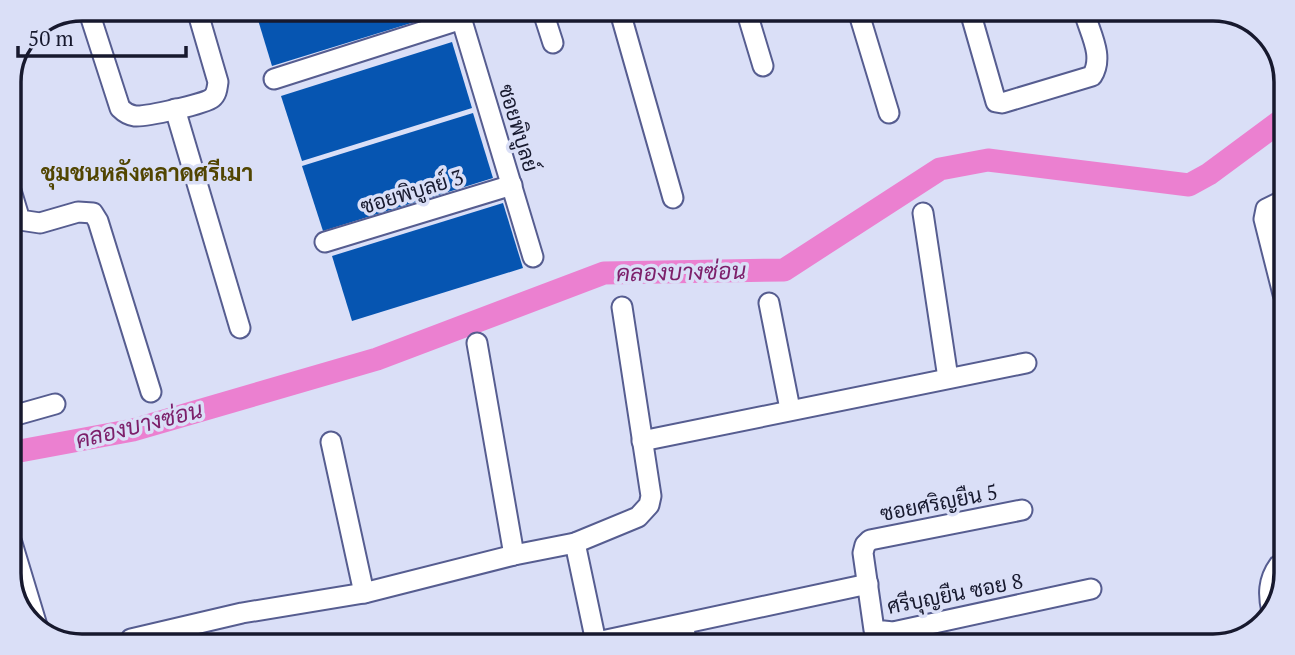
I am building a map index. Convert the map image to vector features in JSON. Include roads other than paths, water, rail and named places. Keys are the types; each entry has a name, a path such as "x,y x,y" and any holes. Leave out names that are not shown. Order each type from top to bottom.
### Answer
{"street":[{"path":"750,21 763,66"},
{"path":"861,21 889,113"},
{"path":"973,21 996,102 1002,103 1093,76 1098,55 1087,21"},
{"path":"92,22 120,108 136,116 211,99 216,92 218,82 201,22"},
{"path":"274,79 441,22"},
{"name":"ซอยพิบูลย์","path":"462,22 533,257"},
{"path":"546,22 553,43"},
{"path":"623,22 673,198"},
{"path":"175,109 240,328"},
{"name":"ซอยพิบูลย์ 3","path":"325,242 512,186"},
{"path":"1274,205 1266,209 1264,219 1274,258"},
{"path":"21,220 40,223 78,212 93,213 98,221 151,393"},
{"path":"923,213 948,378"},
{"path":"769,303 790,409"},
{"path":"152,634 242,613 364,593 575,542 646,512 652,496 622,307"},
{"path":"477,343 514,555"},
{"path":"642,441 1026,363"},
{"path":"21,414 55,404"},
{"path":"331,442 364,593"},
{"name":"ซอยศริญยืน 5","path":"868,584 863,553 864,545 870,540 1022,510"},
{"path":"575,542 594,634"},
{"path":"21,572 32,608"},
{"path":"1270,595 1269,587 1274,572"},
{"path":"685,634 868,584"},
{"name":"ศรีบุญยืน ซอย 8","path":"868,584 874,630 883,632 1091,589"}],"waterway":[{"name":"คลองบางซ่อน","path":"21,451 133,430 377,359 604,273 784,270 940,169 988,160 1189,185 1209,174 1274,126"}],"district":[{"name":"ชุมชนหลังตลาดศรีเมา","path":"147,173"}]}
